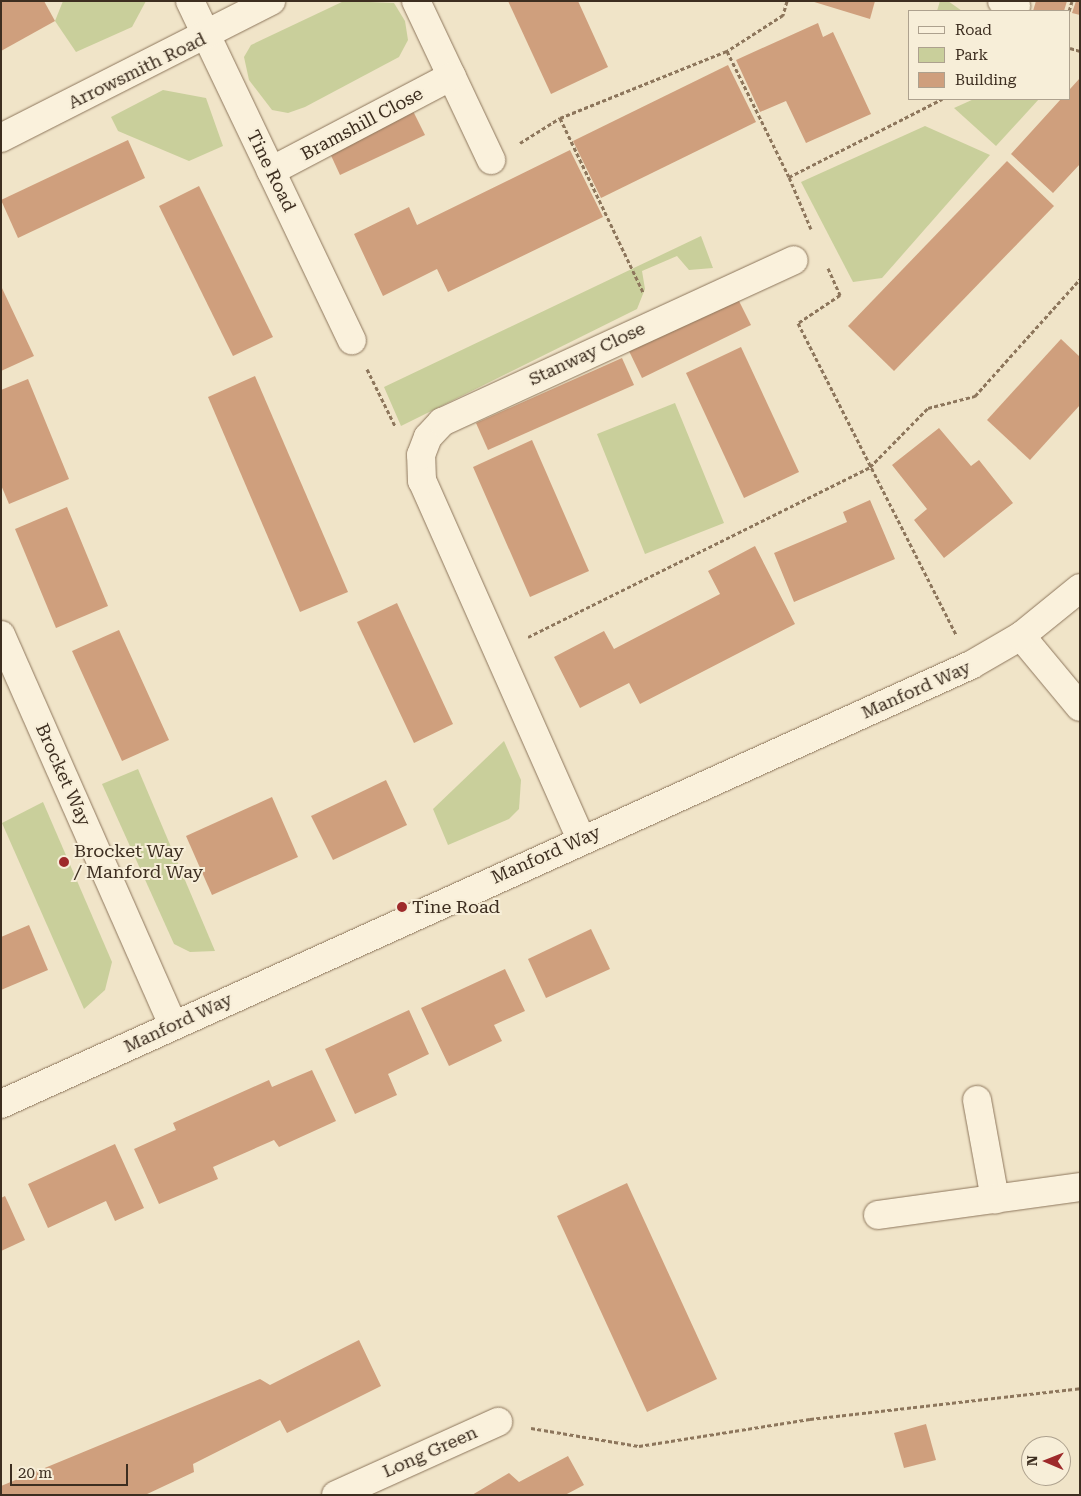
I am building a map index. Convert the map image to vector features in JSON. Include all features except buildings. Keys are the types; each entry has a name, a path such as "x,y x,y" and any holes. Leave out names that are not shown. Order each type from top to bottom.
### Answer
{"street":[{"name":"Tine Road","path":"190,1 352,340"},
{"name":"Arrowsmith Road","path":"1,138 207,37 271,1"},
{"path":"416,1 491,160"},
{"name":"Bramshill Close","path":"272,171 452,76"},
{"name":"Stanway Close","path":"498,652 422,481 421,455 428,437 442,422 794,260"},
{"name":"Manford Way","path":"1,1104 581,839 971,665 1022,636 1080,588"},
{"name":"Brocket Way","path":"1,635 173,1025"},
{"path":"1022,636 1080,707"},
{"path":"498,652 581,839"},
{"path":"977,1100 995,1199"},
{"path":"878,1215 1080,1187"},
{"name":"Long Green","path":"336,1495 498,1422"}],"path":[{"path":"491,160 560,118 727,51 783,15 787,1"},
{"path":"727,51 789,177 840,295 798,323 971,665"},
{"path":"789,177 940,100"},
{"path":"560,118 658,321"},
{"path":"794,260 819,247"},
{"path":"498,652 870,467 928,408 975,396 1080,279"},
{"path":"352,340 396,428"},
{"path":"498,1422 639,1446 810,1419 1080,1388"}],"green space":[{"path":"63,1 146,1 132,27 76,52 55,21"},
{"path":"344,1 394,3 405,21 408,40 399,57 305,107 288,113 272,110 249,80 244,57 251,45"},
{"path":"940,1 948,1 961,10 937,10"},
{"path":"163,90 206,98 223,146 189,161 118,131 111,117"},
{"path":"972,100 1038,100 996,146 954,108"},
{"path":"925,126 990,155 882,278 853,282 801,182"},
{"path":"701,236 713,268 689,270 677,256 642,271 645,289 637,309 401,426 384,387"},
{"path":"675,403 724,523 645,554 597,434"},
{"path":"504,741 521,780 519,809 509,819 448,845 433,809"},
{"path":"138,769 215,951 190,952 174,944 102,784"},
{"path":"43,802 112,962 105,990 84,1009 2,823"}],"place":[{"name":"Brocket Way / Manford Way","path":"64,862"},
{"name":"Tine Road","path":"402,907"}]}
